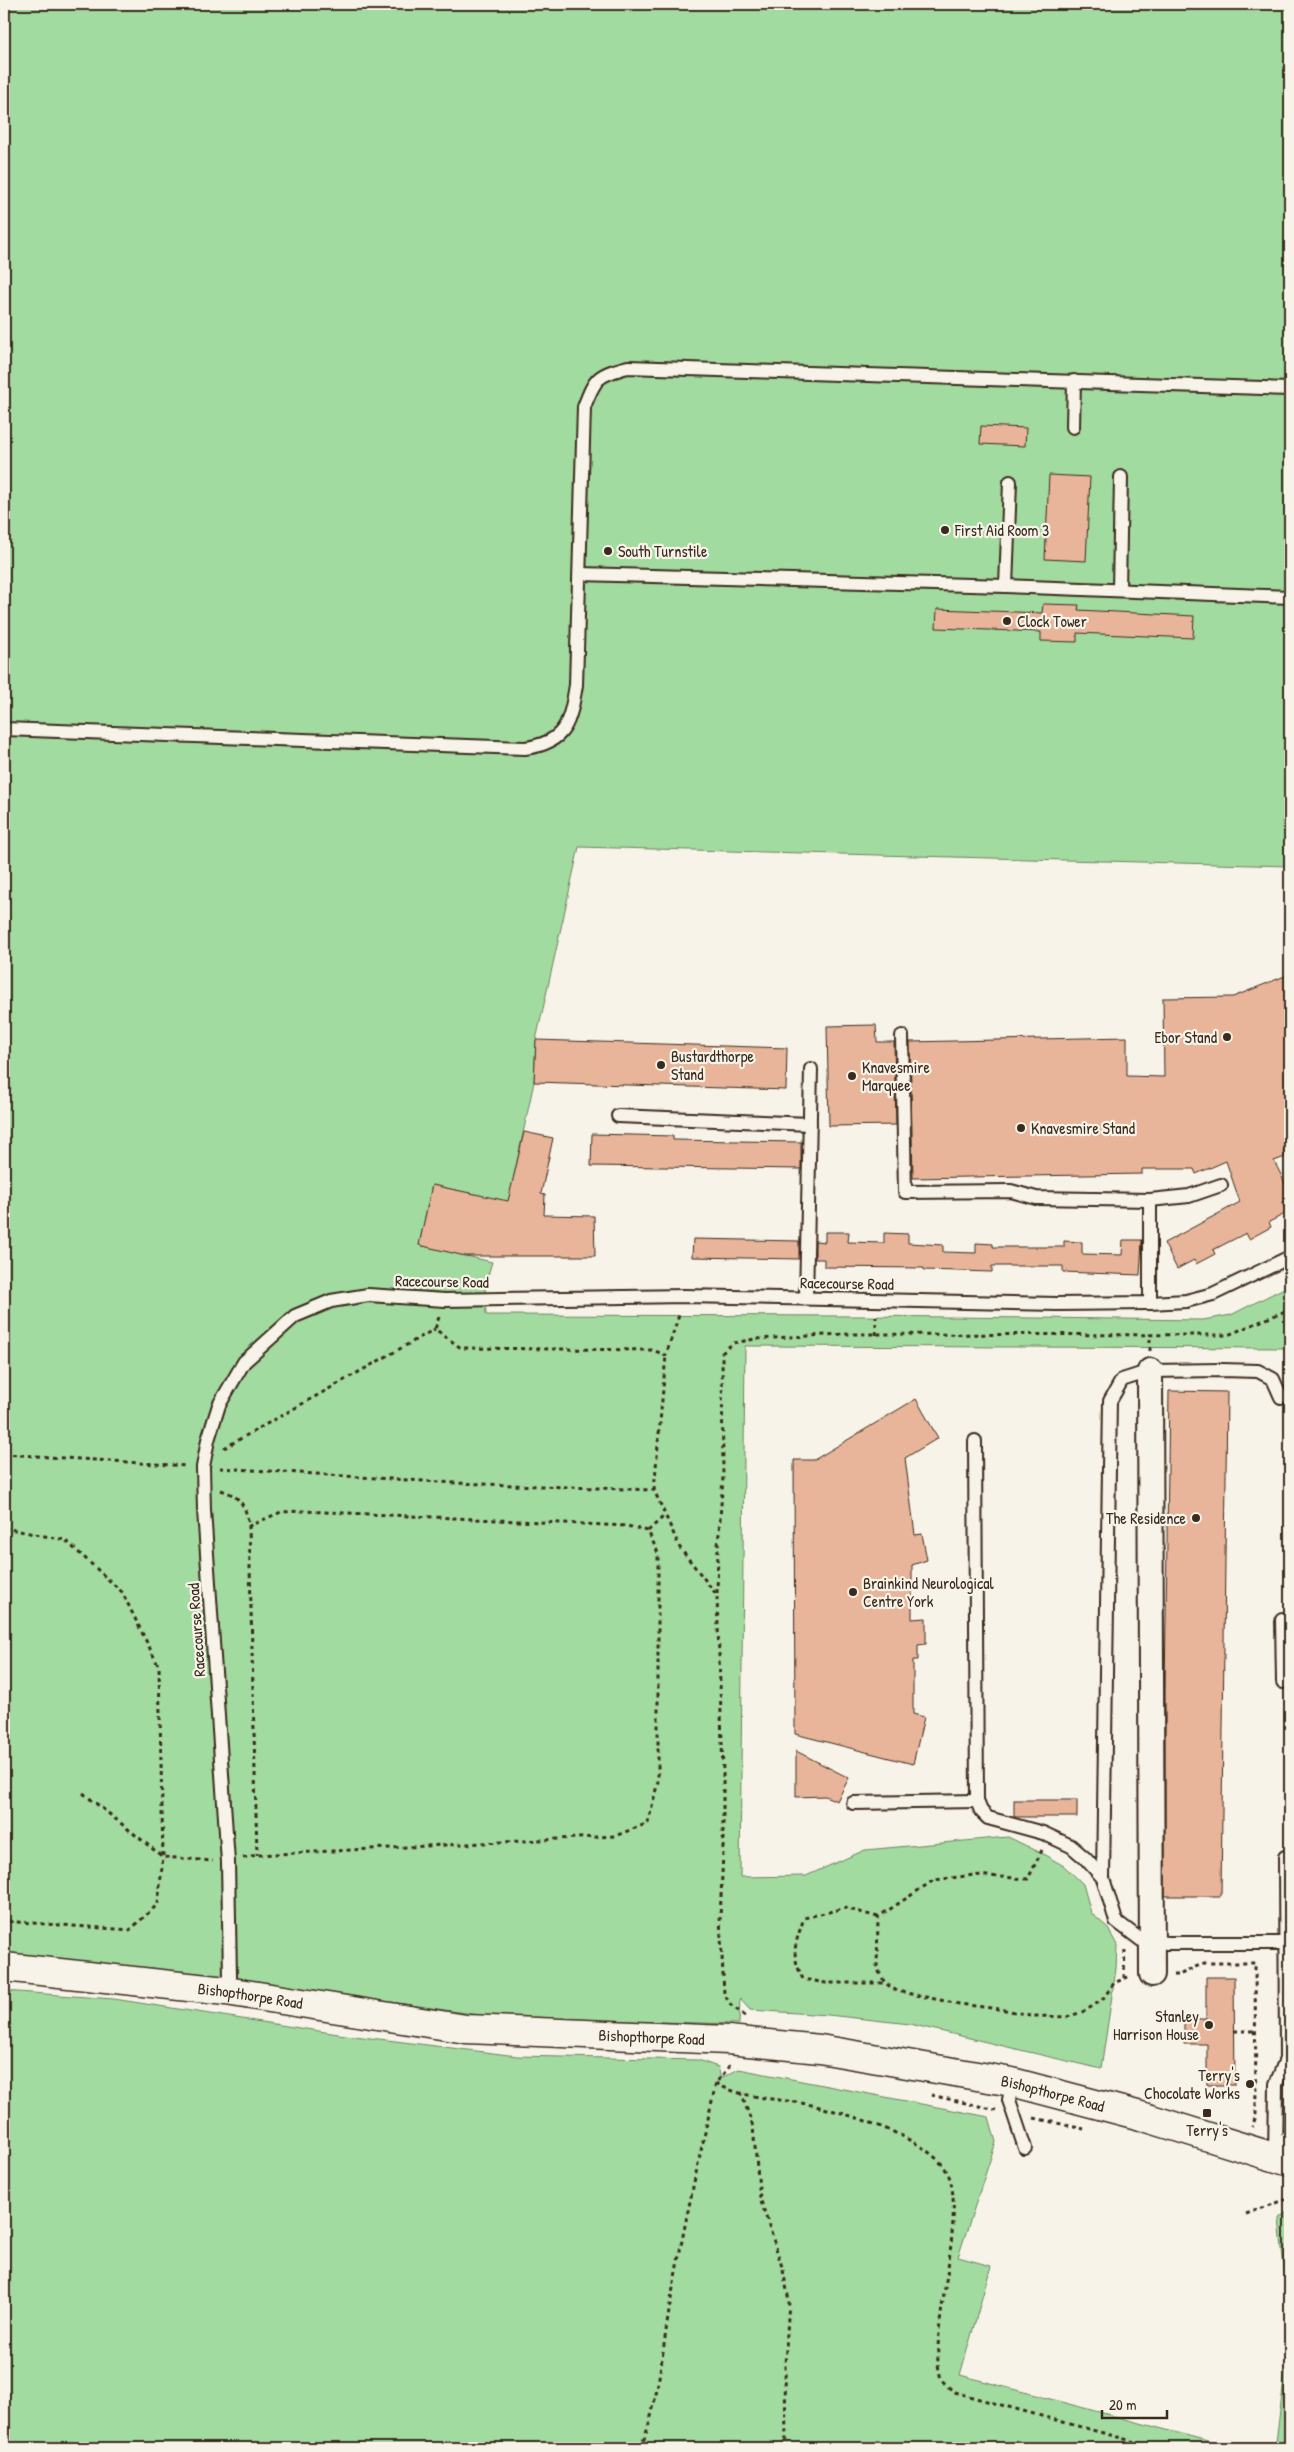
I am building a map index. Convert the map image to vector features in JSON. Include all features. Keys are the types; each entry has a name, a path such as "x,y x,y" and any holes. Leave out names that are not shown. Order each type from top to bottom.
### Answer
{"street":[{"path":"1150,1372 1152,1974"},
{"name":"Bishopthorpe Road","path":"4,1967 226,1991 466,2028 768,2042 820,2049 1012,2082 1142,2116 1283,2160"}],"lane":[{"path":"4,729 515,748 543,746 560,734 572,711 576,685 584,408 592,386 604,373 628,367 1290,389"},
{"path":"1073,427 1074,381"},
{"path":"1119,590 1121,477"},
{"path":"1006,586 1010,482"},
{"path":"580,574 1006,586 1290,597"},
{"path":"902,1036 905,1192 1011,1191 1036,1198 1150,1200 1189,1196 1222,1185"},
{"path":"806,1298 811,1069"},
{"path":"618,1116 810,1124"},
{"path":"1150,1200 1150,1303"},
{"name":"Racecourse Road","path":"226,1991 230,1977 228,1862 203,1467 208,1440 219,1405 244,1362 295,1316 331,1300 368,1295 445,1300 685,1296 1057,1304 1186,1301 1214,1294 1290,1257"},
{"path":"1281,1397 1273,1379 1258,1371 1222,1370 1150,1372 1122,1380 1110,1400 1104,1878 1116,1921 1141,1940 1151,1942 1286,1944"},
{"path":"975,1441 977,1801 981,1811 988,1818 1049,1836 1071,1846 1104,1878"},
{"path":"1282,1619 1283,1682"},
{"path":"853,1803 977,1801"},
{"path":"1283,2160 1276,2084 1288,2065 1285,1857"},
{"path":"1012,2082 1009,2100 1025,2148"},
{"path":"1283,2160 1290,2133"}],"path":[{"path":"685,1296 666,1355 654,1490 664,1516 685,1555 718,1596"},
{"path":"208,1440 226,1449 435,1329 445,1300"},
{"path":"768,2042 756,2023 731,2005 723,1987 720,1918 723,1846 723,1753 718,1596 718,1546 723,1477 722,1353 733,1343 755,1339 844,1334 1228,1335 1290,1309"},
{"path":"435,1329 461,1348 652,1350 666,1355"},
{"path":"1150,1334 1150,1348"},
{"path":"4,1454 455,1483 654,1490"},
{"path":"204,1488 215,1488 232,1494 246,1510 249,1526 257,1855"},
{"path":"249,1526 280,1512 303,1511 627,1526 648,1531"},
{"path":"648,1531 664,1516"},
{"path":"4,1528 65,1540 122,1592 159,1667 163,1858 158,1904 130,1930 4,1921"},
{"path":"83,1794 163,1858 228,1862 257,1855 615,1836 648,1823 658,1781 658,1553 648,1531"},
{"path":"886,1983 826,1983 803,1979 794,1962 796,1942 804,1918 845,1908 878,1917 934,1880 974,1875 1028,1879 1049,1836"},
{"path":"878,1917 877,1968 886,1983 897,1992 959,2004 1000,2008 1035,2016 1067,2017 1085,2012 1102,2000 1114,1983 1136,1974 1179,1975 1204,1963 1255,1963 1256,2116 1246,2147"},
{"path":"1124,1978 1126,1929"},
{"path":"1234,2031 1256,2031"},
{"path":"640,2448 644,2440 653,2401 684,2229 716,2083 729,2067 728,2040"},
{"path":"716,2083 741,2091 809,2105 868,2123 910,2139 937,2157 948,2174 954,2196 938,2357 941,2380 954,2392 1108,2433 1143,2444 1146,2448"},
{"path":"741,2091 753,2127 760,2198 783,2270 789,2301 785,2365 786,2448"},
{"path":"1246,2214 1290,2198"}],"green space":[{"path":"4,4 1290,4 1290,866 579,847 536,1040 534,1082 504,1222 482,1196 432,1185 419,1245 492,1262 485,1285 486,1315 863,1316 1203,1320 1231,1315 1290,1285 1290,1348 745,1346 740,1877 806,1876 865,1850 1008,1837 1041,1853 1064,1866 1083,1884 1091,1913 1107,1927 1117,1945 1116,1969 1101,2069 910,2024 828,2015 750,2010 740,1999 739,2024 500,2018 246,1981 230,1977 4,1958"},
{"path":"4,1991 114,1999 338,2034 517,2056 698,2060 718,2067 721,2078 739,2069 989,2117 996,2142 958,2257 991,2266 960,2375 1234,2448 4,2448"},
{"path":"1290,2210 1290,2331 1279,2218"},
{"path":"1290,2337 1290,2448 1275,2448"}],"building":[{"path":"981,426 1026,428 1025,446 980,444"},
{"path":"1049,475 1090,477 1086,561 1045,559"},
{"path":"1043,604 1079,605 1078,610 1194,616 1193,638 1077,633 1077,642 1041,641 1041,632 936,628 937,609 1042,613"},
{"path":"1290,974 1290,1147 1283,1150 1285,1157 1274,1161 1290,1193 1290,1199 1282,1203 1287,1213 1269,1222 1271,1227 1249,1239 1246,1233 1213,1250 1215,1254 1196,1264 1194,1260 1177,1269 1164,1243 1240,1202 1226,1161 1196,1174 1194,1169 1142,1169 1142,1174 913,1178 910,1042 1127,1037 1127,1076 1164,1077 1163,998 1233,997"},
{"name":"Knavesmire Marquee","path":"876,1025 877,1042 894,1042 896,1125 829,1126 827,1026"},
{"name":"Bustardthorpe Stand","path":"536,1040 787,1048 786,1090 534,1082"},
{"path":"524,1132 553,1138 541,1194 545,1195 544,1215 594,1216 595,1256 465,1256 419,1245 432,1185 508,1201"},
{"path":"592,1134 673,1136 673,1140 801,1142 801,1169 591,1166"},
{"path":"825,1232 849,1232 848,1242 884,1243 884,1233 908,1234 908,1243 943,1245 943,1252 976,1253 976,1243 993,1244 993,1247 1064,1247 1064,1241 1082,1242 1082,1254 1122,1255 1123,1240 1142,1240 1140,1275 1063,1272 1063,1266 992,1266 992,1272 924,1270 924,1268 824,1267 824,1259 815,1259 815,1241 825,1242"},
{"path":"693,1239 799,1241 799,1259 692,1257"},
{"name":"The Residence","path":"1169,1391 1227,1392 1221,1896 1165,1896 1165,1692"},
{"name":"Brainkind Neurological Centre York","path":"916,1399 938,1438 905,1458 915,1535 922,1534 927,1560 912,1565 912,1619 926,1618 926,1644 918,1645 918,1660 913,1660 913,1714 924,1717 913,1764 795,1734 794,1460 814,1460"},
{"path":"796,1751 849,1778 837,1801 825,1796 796,1797"},
{"path":"1014,1800 1077,1800 1077,1817 1014,1817"},
{"name":"Stanley Harrison House","path":"1206,1977 1234,1977 1235,2085 1207,2085 1207,2044 1184,2044 1184,2019 1206,2019"}],"place":[{"name":"First Aid Room 3","path":"945,530"},
{"name":"South Turnstile","path":"608,551"},
{"name":"Clock Tower","path":"1007,621"},
{"name":"Ebor Stand","path":"1227,1037"},
{"name":"Bustardthorpe Stand","path":"661,1065"},
{"name":"Knavesmire Marquee","path":"852,1076"},
{"name":"Knavesmire Stand","path":"1021,1128"},
{"name":"The Residence","path":"1196,1518"},
{"name":"Brainkind Neurological Centre York","path":"853,1592"},
{"name":"Stanley Harrison House","path":"1209,2025"},
{"name":"Terry's Chocolate Works","path":"1250,2084"},
{"name":"Terry's","path":"1207,2113"}]}
